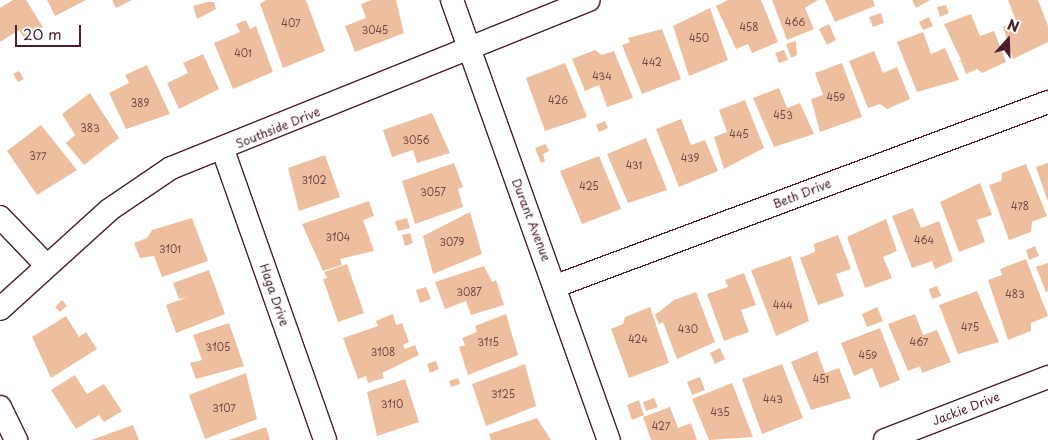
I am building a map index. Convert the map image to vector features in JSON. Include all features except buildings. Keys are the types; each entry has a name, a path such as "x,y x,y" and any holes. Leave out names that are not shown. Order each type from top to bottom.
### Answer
{"street":[{"name":"Durant Avenue","path":"452,0 468,49 556,286 609,440"},
{"name":"Southside Drive","path":"0,309 45,264 109,210 171,168 223,150 588,0"},
{"name":"Beth Drive","path":"556,286 1048,102"},
{"name":"Haga Drive","path":"223,150 325,440"},
{"path":"0,217 45,264"},
{"name":"Jackie Drive","path":"885,440 1048,377"},
{"path":"0,407 16,440"}]}
